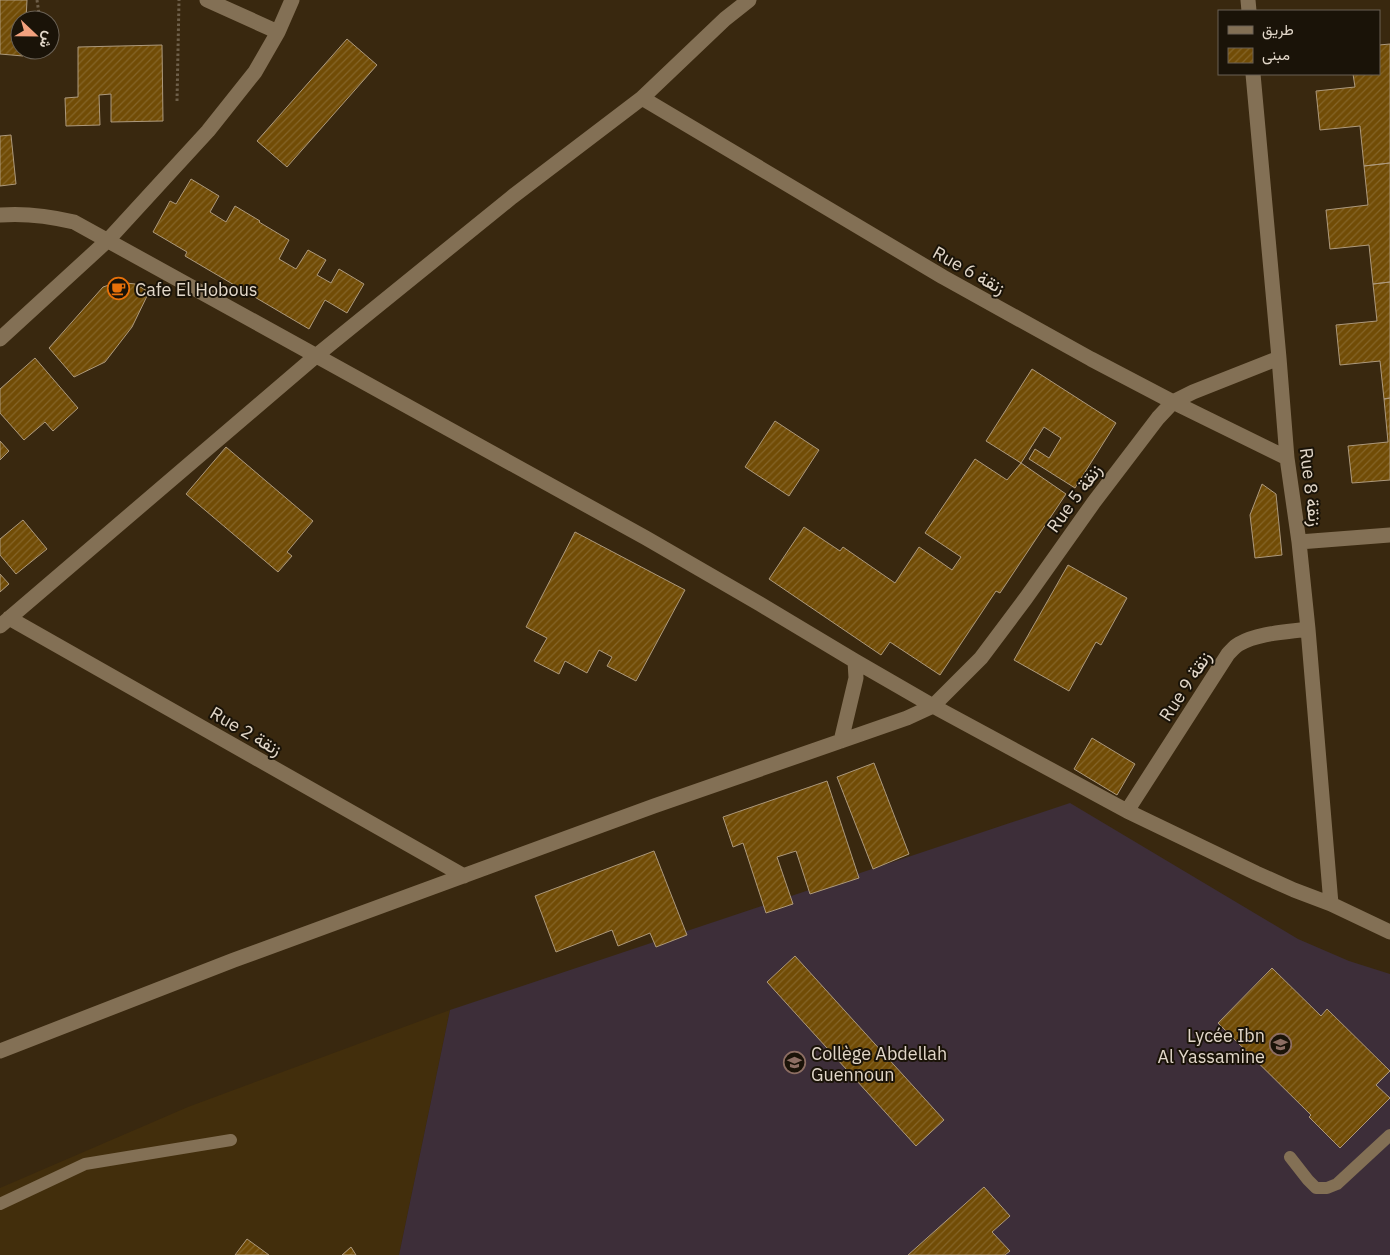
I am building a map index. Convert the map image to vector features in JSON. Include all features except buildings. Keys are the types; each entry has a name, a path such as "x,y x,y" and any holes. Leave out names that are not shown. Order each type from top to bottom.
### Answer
{"street":[{"path":"207,0 278,32"},
{"path":"0,339 108,240 208,131 255,72 278,32 292,0"},
{"path":"5,622 316,355 512,197 642,98 725,19 749,0"},
{"name":"Rue 8 زنقة","path":"1253,75 1287,458 1299,542 1308,629 1330,904"},
{"name":"Rue 6 زنقة","path":"642,98 943,277 1091,359 1287,458"},
{"path":"0,215 47,216 74,222 646,538 933,706 1127,811 1286,887 1330,904 1390,932"},
{"name":"Rue 5 زنقة","path":"933,706 981,658 1100,494 1158,418 1173,402 1193,392 1279,358"},
{"path":"1299,542 1390,535"},
{"name":"Rue 2 زنقة","path":"5,622 464,876"},
{"name":"Rue 9 زنقة","path":"1127,811 1228,654 1239,644 1251,639 1308,629"},
{"path":"841,741 856,678 855,661"},
{"path":"0,1051 225,964 654,806 907,718 933,706"}],"lane":[{"path":"1290,1157 1316,1188 1327,1188 1337,1184 1390,1135"},
{"path":"0,1204 85,1164 231,1140"}],"path":[{"path":"177,101 179,0"}],"shaded area":[{"name":"Collège Abdellah Guennoun","path":"1070,803 1298,939 1349,961 1390,974 1390,1255 399,1255 450,1010"},
{"path":"450,1010 399,1255 0,1255 0,1188 188,1107"}],"place":[{"name":"Cafe El Hobous","path":"119,289"},
{"name":"Lycée Ibn Al Yassamine","path":"1281,1045"},
{"name":"Collège Abdellah Guennoun","path":"795,1063"}]}
